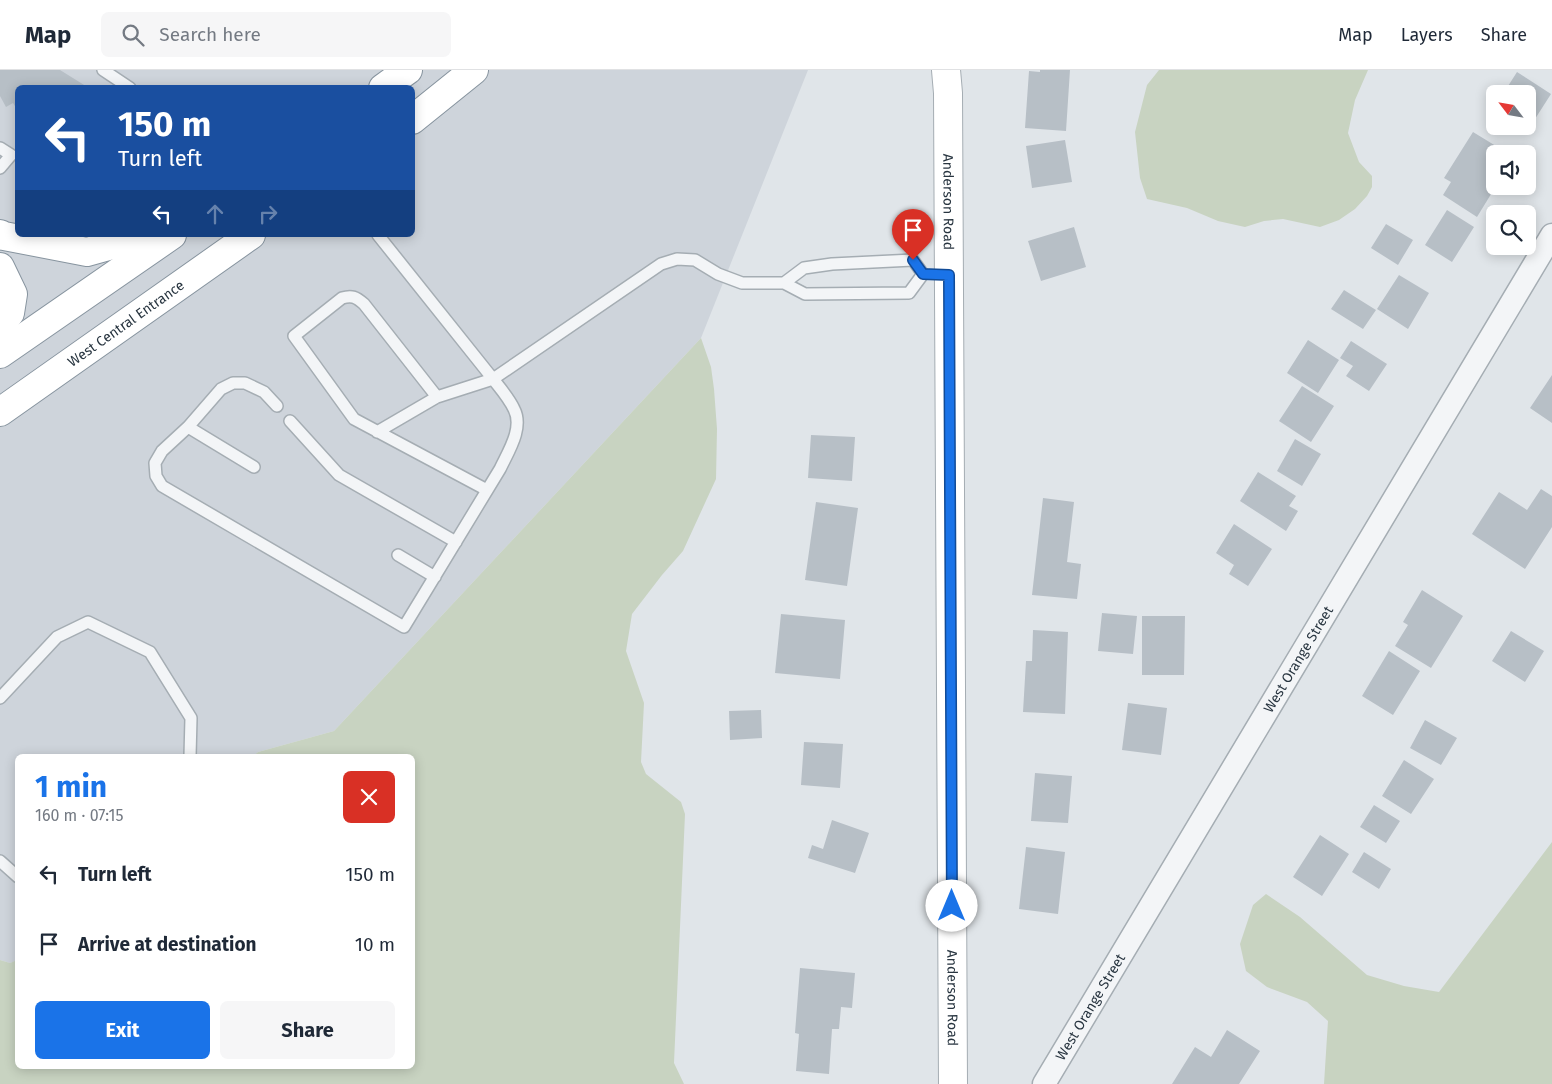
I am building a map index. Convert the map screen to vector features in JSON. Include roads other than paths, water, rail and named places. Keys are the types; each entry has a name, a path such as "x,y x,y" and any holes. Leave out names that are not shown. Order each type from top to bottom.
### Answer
{"main road":[{"path":"387,85 408,70"},
{"path":"415,118 474,70"},
{"name":"Anderson Road","path":"946,70 948,93 936,275 953,1084"},
{"path":"0,234 87,252 137,237"},
{"path":"0,354 169,237"},
{"name":"West Central Entrance","path":"0,412 248,237"},
{"path":"0,267 13,294 10,313 0,326"}],"street":[{"name":"West Orange Street","path":"1044,1084 1552,235"}],"lane":[{"path":"103,70 126,85"},
{"path":"0,148 14,156 0,168"},
{"path":"277,406 264,392 245,383 234,383 221,389 188,427 162,451 155,463 156,476 162,486 404,627 487,490 511,446 518,424 515,410 493,379 380,237"},
{"path":"377,432 437,398 493,379 661,264 677,259 695,260 718,274 742,282 784,283 805,294 909,293 936,275 913,260 832,264 804,268 784,283"},
{"path":"437,398 364,304 357,298 350,296 342,298 294,336 354,419 487,490"},
{"path":"290,421 338,475 456,542"},
{"path":"188,427 254,467"},
{"path":"398,555 435,577"},
{"path":"0,698 57,637 88,622 150,652 191,718 190,754"},
{"path":"0,861 15,874"}]}
